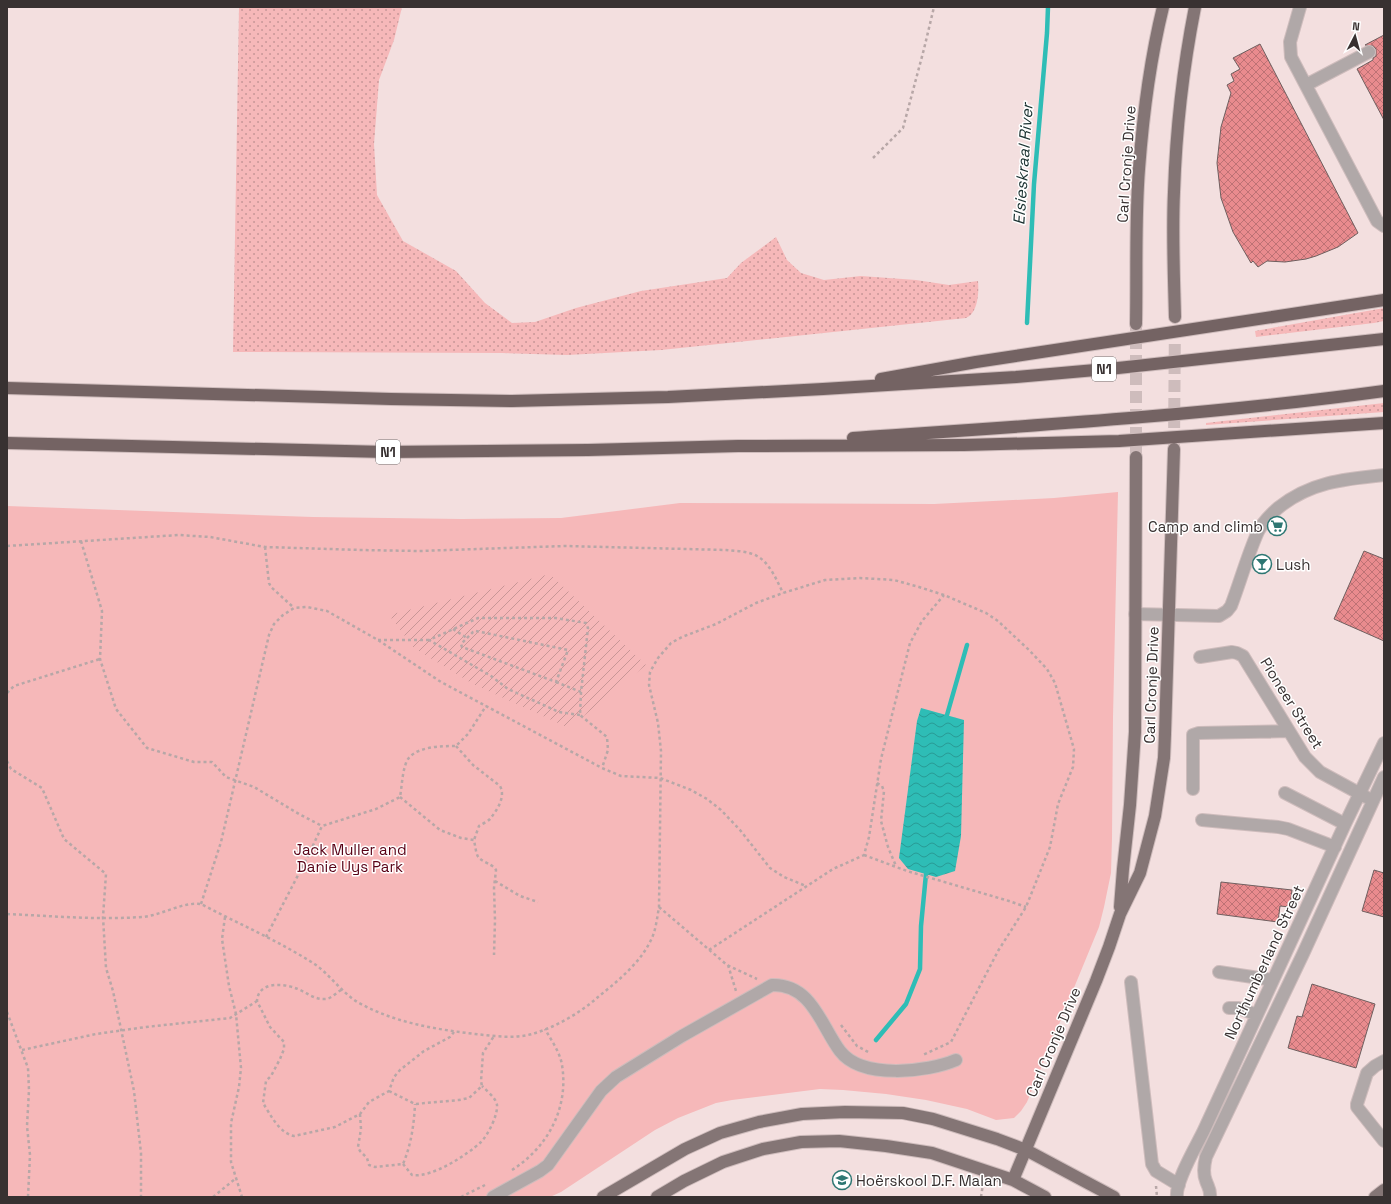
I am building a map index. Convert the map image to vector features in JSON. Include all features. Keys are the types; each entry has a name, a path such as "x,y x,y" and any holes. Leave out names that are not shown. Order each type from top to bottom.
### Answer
{"highway":[{"path":"823,389 983,361 1384,300"},
{"name":"N1","path":"7,388 512,401 668,397 1016,377 1087,371 1384,338"},
{"name":"N1","path":"7,443 386,452 588,450 738,446 1117,419 1334,398 1384,391"},
{"path":"738,446 957,445 1119,441 1384,423"}],"main road":[{"name":"Carl Cronje Drive","path":"1136,324 1139,170 1150,72 1163,7"},
{"path":"1175,317 1175,160 1180,101 1195,7"},
{"name":"Carl Cronje Drive","path":"1013,1180 1096,980 1120,914 1140,874 1155,816 1164,758 1170,614 1174,449"},
{"name":"Carl Cronje Drive","path":"1120,914 1135,732 1136,457"},
{"path":"603,1197 685,1148 720,1133 759,1122 802,1114 845,1112 904,1113 933,1119 997,1139 1026,1150 1114,1197"},
{"path":"657,1197 684,1181 723,1162 763,1150 801,1142 839,1141 932,1153 1013,1180 1045,1197"},
{"path":"1375,1197 1384,1190"}],"street":[{"path":"1300,7 1290,42 1291,57 1377,221 1384,226"},
{"path":"1306,85 1369,52"},
{"path":"1135,614 1219,616 1227,611 1235,596 1258,533 1269,516 1290,498 1307,490 1331,482 1384,474"},
{"name":"Pioneer Street","path":"1200,657 1232,652 1243,656 1305,757 1320,772 1373,801"},
{"path":"1193,789 1193,735 1199,732 1289,731"},
{"name":"Northumberland Street","path":"1178,1191 1185,1170 1384,742"},
{"name":"Northumberland Street","path":"1210,1197 1210,1190 1205,1180 1204,1171 1206,1157 1303,954 1384,777"},
{"path":"1285,793 1345,824"},
{"path":"1202,820 1278,826 1335,847"},
{"path":"1219,972 1273,980"},
{"path":"1131,982 1152,1164 1156,1171 1178,1191"},
{"path":"493,1197 548,1165 601,1091 616,1077 682,1036 772,985 782,985 791,988 804,996 819,1016 841,1052 857,1065 898,1072 945,1065 956,1060"},
{"path":"1229,1008 1240,1008 1257,1015"},
{"path":"1384,1061 1374,1066 1367,1073 1356,1104 1384,1141"}],"path":[{"path":"874,158 903,128 934,7"},
{"path":"7,546 81,540 179,535 210,537 265,547 419,551 572,546 746,552 758,556 771,569 783,593"},
{"path":"81,540 102,612 100,659 116,709 147,748 194,762 209,761 226,777 254,787 322,826 376,808 400,797"},
{"path":"265,547 269,583 271,587 294,608"},
{"path":"7,914 143,917 191,903 201,904 266,937 317,966 341,990 359,1003 396,1019 422,1027 454,1032 494,1036 520,1036 533,1034 567,1019 589,1005 625,974 642,955 652,939 659,907 661,751 658,723 649,685 650,672 658,658 671,643 682,637 716,624 756,603 783,593 826,580 860,578 894,580 944,595 986,613 998,621 1029,650 1047,670 1055,683 1074,750 1073,767 1058,804 1050,847 1026,907 998,951 951,1042 917,1058"},
{"path":"864,855 869,838 881,759 910,643 922,621 944,595"},
{"path":"201,904 221,842 269,635 274,624 283,615 294,608 307,607 327,610 378,640 441,682 602,768 621,776 660,778 691,790 721,810 740,830 770,868 784,877 806,886"},
{"path":"378,640 429,640 478,618 556,618 586,622 588,628 580,715"},
{"path":"452,629 467,638"},
{"path":"556,682 568,650 476,631 461,644 462,647 581,692"},
{"path":"429,640 491,676 508,689 559,712 580,715 607,737 608,750 602,768"},
{"path":"7,693 14,686 100,659"},
{"path":"400,797 406,762 410,756 424,748 456,746 468,734 486,706"},
{"path":"456,746 473,765 503,790 501,801 489,820 478,826 474,840 477,856 480,860 494,867 496,870 494,955"},
{"path":"7,761 11,769 42,788 64,839 106,874 103,917 106,968 113,990 120,1030 134,1091 140,1134 142,1182 141,1197"},
{"path":"877,783 882,786 884,791 881,822 888,847 897,867"},
{"path":"400,797 440,830 460,838 474,840"},
{"path":"266,937 322,826"},
{"path":"709,950 833,869 864,855 907,871 1026,907"},
{"path":"495,881 520,896 538,902"},
{"path":"659,907 727,965 756,979 762,978"},
{"path":"225,917 222,939 229,986 236,1014 240,1068 239,1087 231,1123 231,1162 235,1179 242,1197"},
{"path":"727,965 740,1004"},
{"path":"22,1050 120,1030 230,1018 257,1001 260,991 269,986 294,987 317,998 326,999 341,990"},
{"path":"257,1001 270,1027 284,1042 284,1049 280,1059 271,1076 266,1081 263,1103 282,1129 289,1135 294,1136 334,1127 360,1114 369,1102 389,1091 394,1077 400,1070 424,1051 450,1037 454,1032"},
{"path":"7,1012 28,1068 29,1090 27,1126 30,1155 28,1197"},
{"path":"836,1020 857,1046 875,1056"},
{"path":"509,1172 527,1160 542,1144 552,1128 560,1106 564,1086 562,1064 558,1052 545,1029"},
{"path":"402,1164 412,1175 430,1173 454,1162 482,1141 493,1124 497,1111 496,1100 482,1086 481,1081 483,1054 494,1036"},
{"path":"389,1091 415,1104 469,1098 482,1086"},
{"path":"402,1164 408,1152 414,1122 415,1104"},
{"path":"360,1114 361,1129 358,1147 367,1158 369,1165 375,1167 402,1164"},
{"path":"213,1197 235,1179"},
{"path":"461,1197 491,1183"},
{"path":"982,1197 983,1183"}],"green space":[{"path":"239,7 402,7 394,40 379,80 374,144 377,195 403,241 456,271 485,303 512,323 535,322 576,308 641,291 727,278 741,263 776,237 787,260 801,273 824,280 861,276 916,280 949,285 978,281 978,297 973,312 966,318 661,350 567,355 502,353 233,352"},
{"path":"1384,308 1384,321 1256,337 1255,331"},
{"path":"1384,403 1384,412 1206,425 1206,423"},
{"name":"Jack Muller and Danie Uys Park","path":"1118,492 1111,873 1099,927 1027,1102 1014,1118 996,1120 967,1109 926,1100 886,1094 820,1089 716,1103 678,1118 655,1130 561,1192 550,1197 7,1197 7,506 313,517 462,519 561,518 680,503 934,504 1054,498"},
{"path":"550,574 646,665 569,728 473,684 414,648 389,615"}],"water":[{"path":"921,708 964,720 961,836 955,871 936,877 908,869 899,858 917,721"}],"building":[{"path":"1384,35 1384,120 1357,69 1373,60 1376,56 1376,49 1373,46 1365,45"},
{"path":"1260,44 1358,233 1338,247 1316,256 1285,262 1267,261 1258,267 1253,261 1251,263 1233,232 1221,198 1217,163 1221,127 1231,93 1227,85 1234,81 1231,74 1240,69 1233,58"},
{"path":"1364,551 1384,559 1384,641 1334,619"},
{"path":"1374,870 1384,873 1384,917 1362,911"},
{"path":"1221,882 1292,890 1290,907 1280,906 1278,922 1217,914"},
{"path":"1312,984 1375,1004 1356,1068 1288,1048 1297,1016 1302,1017"}],"waterway":[{"name":"Elsieskraal River","path":"1027,323 1034,184 1048,7"},
{"name":"Elsieskraal River","path":"947,715 967,645"},
{"name":"Elsieskraal River","path":"876,1040 906,1004 920,969 921,926 926,874"}],"tunnel":[{"path":"1174,446 1175,317"},
{"path":"1136,324 1136,457"}],"place":[{"name":"Camp and climb","path":"1277,526"},
{"name":"Lush","path":"1262,564"},
{"name":"Hoërskool D.F. Malan","path":"842,1180"}]}
